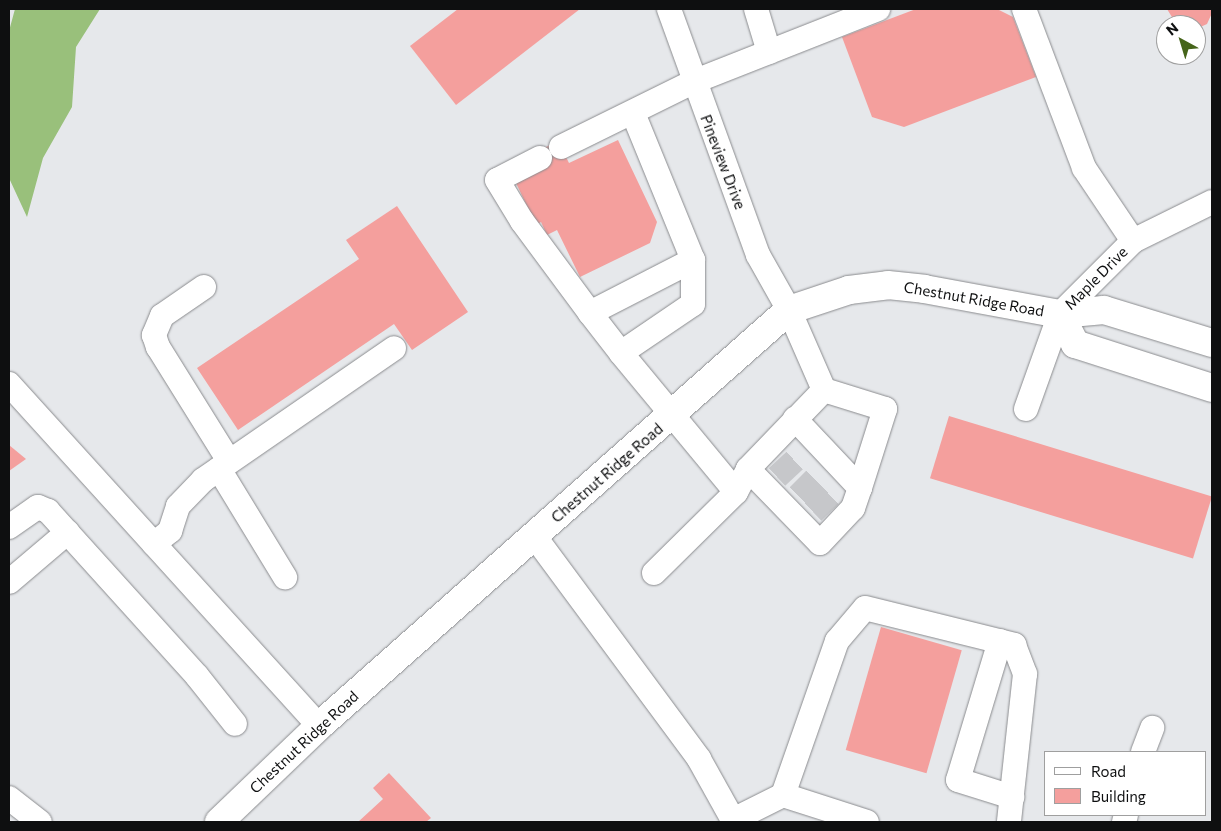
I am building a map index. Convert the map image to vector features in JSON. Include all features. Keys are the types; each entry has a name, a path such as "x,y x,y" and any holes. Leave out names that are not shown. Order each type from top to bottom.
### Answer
{"main road":[{"name":"Chestnut Ridge Road","path":"219,822 319,726 790,310 849,290 888,286 924,289 1060,314 1104,310 1212,344"},
{"name":"Chestnut Ridge Road","path":"1060,314 1075,344 1212,388"}],"street":[{"name":"Pineview Drive","path":"670,9 693,82 758,255 790,310 824,390"},
{"path":"756,9 769,52"},
{"path":"515,170 529,150 561,133 570,142 633,113 693,82 878,9"},
{"path":"1024,9 1084,168 1133,241"},
{"path":"621,353 693,304 693,260 633,113"},
{"path":"540,158 497,180 522,221 590,313 736,492"},
{"name":"Maple Drive","path":"1060,314 1133,241 1212,202"},
{"path":"590,313 693,260"},
{"path":"204,287 162,316 154,335 158,347 285,577"},
{"path":"1026,409 1060,314"},
{"path":"154,544 170,531 178,506 188,493 224,465 394,348"},
{"path":"9,384 319,726"},
{"path":"654,573 736,492 748,469 824,390 884,409 840,477"},
{"path":"748,469 772,483 799,509 820,543 853,508 840,477 809,448 795,419"},
{"path":"9,527 38,507 48,511 197,676 235,724"},
{"path":"9,582 68,532"},
{"path":"535,537 699,759 733,821 783,795 837,641 865,608 1014,645 1025,674 1009,822"},
{"path":"1000,641 958,780 1012,798"},
{"path":"1143,751 1152,728"},
{"path":"783,795 867,822"},
{"path":"9,798 40,822"}],"green space":[{"path":"15,9 100,9 76,47 72,107 43,158 27,217 9,178 9,31"}],"building":[{"path":"458,9 580,9 456,105 410,46"},
{"path":"916,9 997,9 1013,17 1036,77 904,127 872,117 842,37"},
{"path":"1167,9 1212,9 1206,24 1206,15 1171,15"},
{"path":"618,140 657,222 650,243 580,277 557,230 547,235 541,222 536,225 516,183 546,168 538,151 558,141 569,163"},
{"path":"397,206 468,312 412,350 394,324 238,430 197,368 359,259 346,240"},
{"path":"949,416 1212,496 1193,559 930,478"},
{"path":"9,445 26,459 9,471"},
{"path":"881,627 962,650 926,773 846,750"},
{"path":"389,773 431,818 426,822 358,822 383,799 373,788"}],"tunnel":[{"path":"777,477 801,455"},
{"path":"798,496 820,474"},
{"path":"813,512 836,490"}]}
